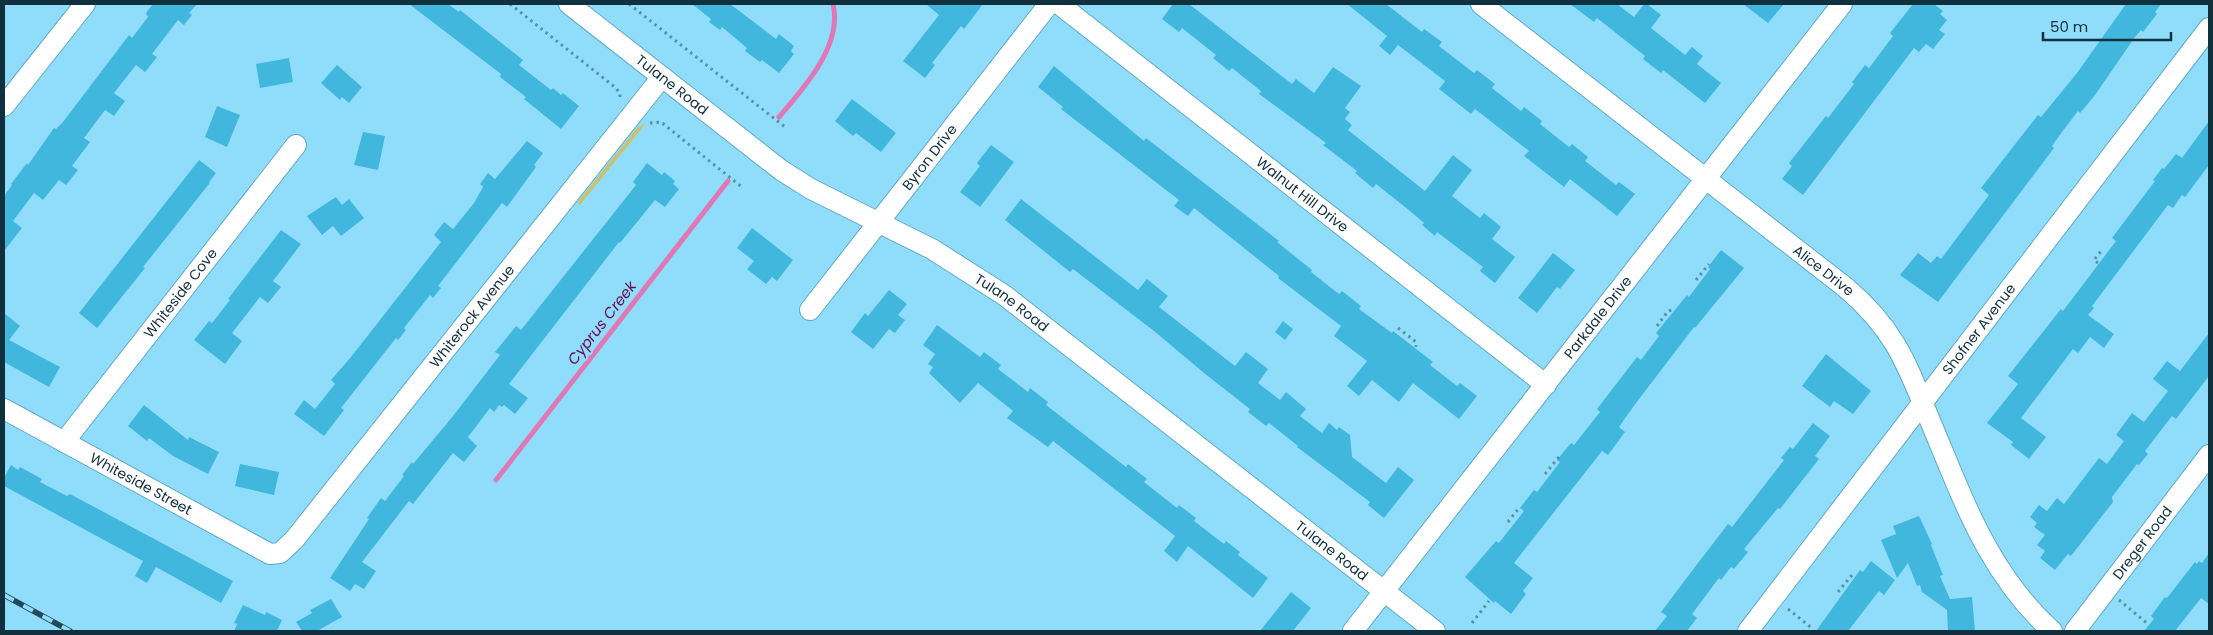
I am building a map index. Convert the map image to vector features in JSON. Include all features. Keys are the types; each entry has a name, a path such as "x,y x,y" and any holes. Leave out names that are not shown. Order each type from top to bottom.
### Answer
{"street":[{"path":"4,106 85,4"},
{"name":"Tulane Road","path":"569,4 781,170 811,188 951,259 1004,295 1435,631"},
{"name":"Byron Drive","path":"810,310 1049,4"},
{"name":"Walnut Hill Drive","path":"1059,4 1546,385"},
{"name":"Alice Drive","path":"1480,4 1860,300 1875,315 1897,345 1965,504 1998,570 2023,602 2052,631"},
{"name":"Parkdale Drive","path":"1353,631 1842,4"},
{"name":"Shofner Avenue","path":"1748,631 2209,28"},
{"name":"Whiterock Avenue","path":"280,553 294,540 662,77"},
{"name":"Whiteside Cove","path":"64,442 296,145"},
{"name":"Whiteside Street","path":"4,409 270,554 280,553"},
{"name":"Dreger Road","path":"2075,631 2209,455"}],"path":[{"path":"510,4 616,88 620,94 619,102"},
{"path":"629,4 785,127"},
{"path":"648,124 660,122 743,188"},
{"path":"2098,264 2094,260 2102,250"},
{"path":"1696,280 1709,264"},
{"path":"1657,326 1668,311 1672,310"},
{"path":"1398,328 1416,342 1416,347"},
{"path":"1545,474 1559,457"},
{"path":"1508,522 1519,508"},
{"path":"1838,592 1852,574 1854,576"},
{"path":"2118,599 2148,624"},
{"path":"1472,622 1489,601"},
{"path":"1787,609 1811,629"}],"shaded area":[{"path":"647,122 580,205 577,203 637,128"}],"building":[{"path":"153,4 197,4 189,13 192,15 184,25 178,20 152,54 157,57 145,72 136,65 114,93 125,101 114,116 105,110 84,138 90,142 72,166 78,170 66,185 59,180 43,200 34,193 13,221 22,228 4,251 4,196 11,184 27,163 28,165 54,128 56,129 63,122 129,35 132,38 148,17 146,13"},
{"path":"409,4 448,4 459,12 460,10 523,60 519,65 551,90 553,88 561,95 563,93 579,106 561,129 524,99 526,97 500,77 501,74"},
{"path":"692,4 730,4 776,39 779,34 794,46 791,51 794,54 779,73 762,60 760,62 745,51 747,48 722,27 720,30 709,22 711,19"},
{"path":"926,4 983,4 964,29 961,26 932,63 935,65 925,78 903,61 939,15"},
{"path":"1173,4 1189,4 1292,84 1296,79 1314,93 1333,67 1361,86 1345,108 1350,112 1345,119 1352,125 1348,130 1425,191 1453,155 1472,170 1452,196 1480,218 1484,213 1501,227 1492,239 1515,257 1495,283 1480,271 1483,267 1437,232 1435,236 1422,225 1424,223 1376,184 1373,188 1355,173 1357,171 1323,145 1326,143 1259,94 1261,91 1232,68 1229,71 1213,58 1216,55 1182,28 1179,32 1162,19"},
{"path":"1347,4 1386,4 1422,32 1424,29 1442,42 1439,46 1474,73 1477,70 1495,84 1492,88 1521,111 1524,107 1542,121 1540,124 1569,147 1572,144 1588,157 1585,161 1616,185 1619,182 1635,194 1617,216 1570,179 1564,187 1524,156 1529,151 1475,109 1471,114 1439,89 1445,81 1398,45 1390,55 1379,46 1387,36"},
{"path":"1570,4 1617,4 1634,17 1644,4 1647,4 1661,15 1651,28 1685,55 1692,47 1703,56 1697,64 1721,83 1705,103 1663,70 1661,73 1643,59 1645,56 1597,18 1594,22"},
{"path":"1743,4 1784,4 1768,23"},
{"path":"1913,4 1934,4 1943,11 1940,14 1947,20 1939,30 1945,34 1933,49 1926,44 1919,52 1914,48 1803,195 1782,179 1792,166 1789,163 1826,116 1828,118 1854,84 1852,82 1865,65 1869,68 1893,36 1890,33"},
{"path":"2126,4 2161,4 2155,12 2157,14 2143,32 2141,30 2135,37 2095,95 2080,113 2078,111 2062,132 2052,146 2054,148 1938,302 1900,275 1918,253 1931,263 1937,256 1941,259 1989,195 1981,188 2038,115 2041,117 2077,73"},
{"path":"289,58 293,82 260,88 256,64"},
{"path":"337,65 362,87 349,103 342,97 340,100 321,83"},
{"path":"1054,66 1144,141 1146,138 1279,241 1277,242 1339,294 1342,291 1361,306 1359,309 1392,333 1393,331 1433,362 1430,365 1457,386 1460,383 1477,396 1459,419 1413,383 1399,402 1372,380 1359,396 1347,386 1367,361 1334,336 1341,326 1278,278 1279,276 1194,208 1188,216 1174,206 1179,200 1061,109 1063,107 1038,87"},
{"path":"852,99 896,133 881,152 856,133 853,136 835,121"},
{"path":"217,106 240,115 227,147 205,137"},
{"path":"2209,121 2209,165 2185,197 2182,195 2173,208 2168,205 2092,306 2094,308 2088,315 2114,334 2104,348 2090,337 2078,353 2073,349 2021,418 2046,437 2029,459 2011,445 2013,442 1987,423 2018,384 2008,376 2061,309 2063,311 2116,241 2112,238 2155,181 2153,180 2162,168 2164,169 2176,154 2182,158"},
{"path":"363,132 385,136 378,170 354,165"},
{"path":"527,141 543,153 534,165 536,167 507,207 502,203 438,286 441,288 433,298 430,295 404,328 406,330 398,340 396,338 341,408 344,410 324,436 294,414 304,400 315,409 335,384 331,380 441,242 434,235 444,222 453,229 474,203 483,187 480,184 488,173 495,179"},
{"path":"991,145 1014,162 980,207 960,192 980,166 977,163"},
{"path":"199,160 216,173 143,267 145,268 97,328 79,313"},
{"path":"647,163 662,175 664,172 675,181 673,184 679,189 665,207 655,200 619,242 509,384 528,398 515,414 504,405 502,407 499,405 494,412 490,408 468,437 477,446 464,462 453,453 413,504 409,501 362,562 376,571 364,589 355,584 350,591 330,578 381,498 385,501 412,462 413,464 453,416 500,355 495,352 516,326 521,330 636,185 633,182"},
{"path":"336,197 342,205 349,199 364,218 341,236 333,226 322,235 307,216"},
{"path":"1021,199 1138,290 1147,279 1168,296 1159,307 1235,366 1246,352 1268,369 1258,383 1280,400 1286,392 1306,409 1300,416 1322,433 1329,423 1337,430 1339,427 1350,435 1352,457 1386,483 1398,467 1414,480 1384,518 1368,505 1370,502 1297,447 1269,423 1266,426 1248,412 1250,409 1154,331 1073,269 1070,272 1005,220"},
{"path":"752,228 793,260 777,281 772,277 766,284 747,269 754,261 737,248"},
{"path":"281,230 301,244 273,281 281,287 268,303 260,297 232,333 242,341 225,364 194,340 209,321 212,323"},
{"path":"1721,250 1744,268 1694,327 1633,407 1619,427 1625,432 1608,455 1602,451 1514,563 1533,578 1523,591 1526,594 1511,614 1495,601 1494,603 1465,577 1496,541 1499,543 1524,511 1520,508 1534,490 1537,492 1560,462 1557,460 1571,443 1574,445 1600,412 1597,409 1637,357 1641,360 1659,336 1656,333 1687,295 1689,297 1710,269 1708,267"},
{"path":"1553,253 1575,270 1560,289 1557,287 1537,313 1518,298"},
{"path":"889,290 907,304 898,315 905,320 895,333 889,329 873,349 851,332 865,313 868,316"},
{"path":"4,313 20,326 9,340 60,367 49,387 4,362"},
{"path":"1283,321 1293,329 1285,340 1275,332"},
{"path":"937,325 980,357 984,352 1001,365 998,369 1028,392 1030,388 1048,402 1046,405 1126,467 1128,464 1147,479 1144,482 1177,508 1179,505 1196,518 1194,521 1224,544 1226,541 1240,552 1238,555 1268,578 1253,598 1188,546 1177,562 1164,551 1175,536 1053,441 1048,447 1007,418 1013,411 978,383 960,403 929,373 933,367 928,364 935,354 923,345"},
{"path":"2209,333 2209,376 2176,419 2172,416 2145,451 2148,454 2139,465 2137,464 2112,497 2113,502 2071,556 2068,554 2055,570 2040,558 2045,551 2037,545 2045,535 2034,527 2037,523 2030,517 2039,505 2047,511 2057,498 2064,504 2099,458 2107,464 2124,441 2116,435 2132,413 2144,422 2168,391 2153,379 2167,361 2180,371"},
{"path":"1826,354 1871,391 1853,414 1834,401 1830,407 1802,386"},
{"path":"144,405 188,440 189,437 219,452 208,474 173,456 149,438 147,441 128,426"},
{"path":"1813,423 1830,436 1815,456 1819,459 1780,509 1778,508 1744,549 1748,552 1734,569 1731,567 1721,580 1719,578 1692,614 1697,618 1687,631 1655,631 1667,616 1661,612 1698,563 1728,524 1732,527 1784,460 1781,458 1790,447 1793,449"},
{"path":"240,464 279,472 274,495 235,486"},
{"path":"11,465 18,470 20,467 42,479 40,482 67,496 70,494 233,581 221,603 156,567 147,583 135,576 143,561 4,486 4,478"},
{"path":"1919,516 1932,544 1943,575 1940,576 1950,599 1972,597 1975,631 1948,631 1947,610 1922,592 1920,585 1917,586 1908,563 1897,578 1881,540 1896,534 1893,526"},
{"path":"2209,553 2209,604 2201,598 2175,631 2144,631 2154,619 2151,616 2165,597 2167,598 2195,562 2197,564 2199,561 2202,563"},
{"path":"1871,561 1895,580 1884,595 1879,591 1848,631 1816,631 1860,570 1863,572"},
{"path":"1291,592 1311,608 1293,631 1260,631"},
{"path":"331,599 342,617 317,631 302,631 296,622 312,613 310,610"},
{"path":"243,605 265,615 266,612 282,620 277,631 234,631 237,624 234,623"}],"waterway":[{"name":"Cyprus Creek","path":"779,117 810,79 827,50 835,19 833,4"},
{"name":"Cyprus Creek","path":"496,480 728,181"}],"railway":[{"path":"4,595 70,631"}]}
